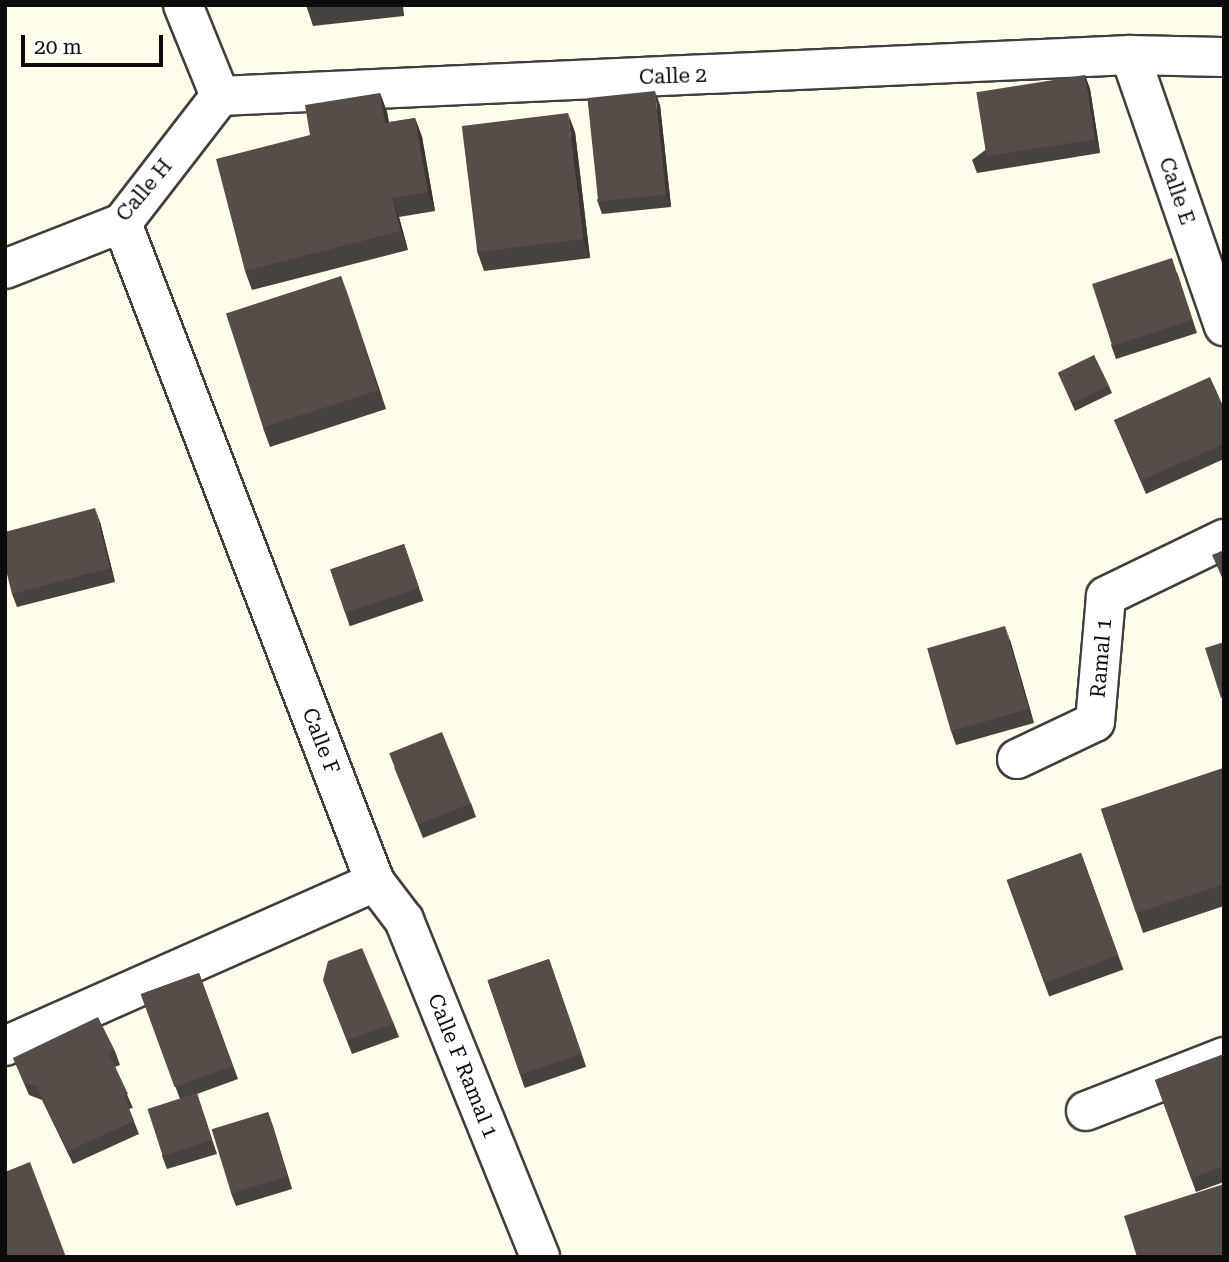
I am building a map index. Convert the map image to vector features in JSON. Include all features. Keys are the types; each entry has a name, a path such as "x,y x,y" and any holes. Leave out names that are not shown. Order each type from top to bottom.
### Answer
{"street":[{"path":"183,5 220,96"},
{"name":"Calle 2","path":"220,96 1130,55 1224,57"},
{"name":"Calle E","path":"1130,55 1224,326"},
{"name":"Calle H","path":"5,269 121,223 220,96"},
{"name":"Calle F","path":"121,223 375,882"},
{"name":"Ramal 1","path":"1017,759 1095,722 1106,596 1224,539"},
{"path":"5,1046 375,882"},
{"name":"Calle F Ramal 1","path":"375,882 404,920 540,1257"},
{"path":"1086,1111 1224,1057"}],"building":[{"path":"1085,75 1095,139 987,156 976,92"},
{"path":"655,91 666,194 598,202 587,98"},
{"path":"380,93 385,123 415,118 428,192 392,198 401,231 245,271 216,159 310,135 305,105"},
{"path":"568,113 583,239 477,252 462,126"},
{"path":"1172,258 1192,320 1112,346 1092,284"},
{"path":"341,276 378,390 263,428 226,313"},
{"path":"1094,355 1109,386 1073,403 1058,373"},
{"path":"1210,377 1224,408 1224,444 1142,480 1114,420"},
{"path":"95,508 110,568 12,594 5,566 5,532"},
{"path":"404,544 419,587 345,613 330,569"},
{"path":"1224,550 1224,582 1212,555"},
{"path":"1005,626 1029,709 951,731 927,648"},
{"path":"1224,642 1224,697 1221,698 1205,648"},
{"path":"442,732 471,803 418,825 389,753"},
{"path":"1223,768 1224,884 1136,913 1101,809"},
{"path":"1081,853 1118,955 1044,982 1007,880"},
{"path":"362,948 394,1024 347,1040 323,980 328,961"},
{"path":"549,959 582,1054 520,1075 488,980"},
{"path":"199,973 233,1066 175,1087 141,994"},
{"path":"98,1017 115,1051 109,1054 128,1094 124,1096 134,1121 68,1151 37,1087 24,1082 13,1058"},
{"path":"1224,1054 1224,1166 1191,1178 1155,1080"},
{"path":"197,1093 212,1140 163,1156 148,1109"},
{"path":"268,1112 288,1176 231,1193 212,1129"},
{"path":"30,1162 66,1257 5,1257 5,1172"},
{"path":"1224,1184 1224,1257 1137,1257 1124,1216"}]}
